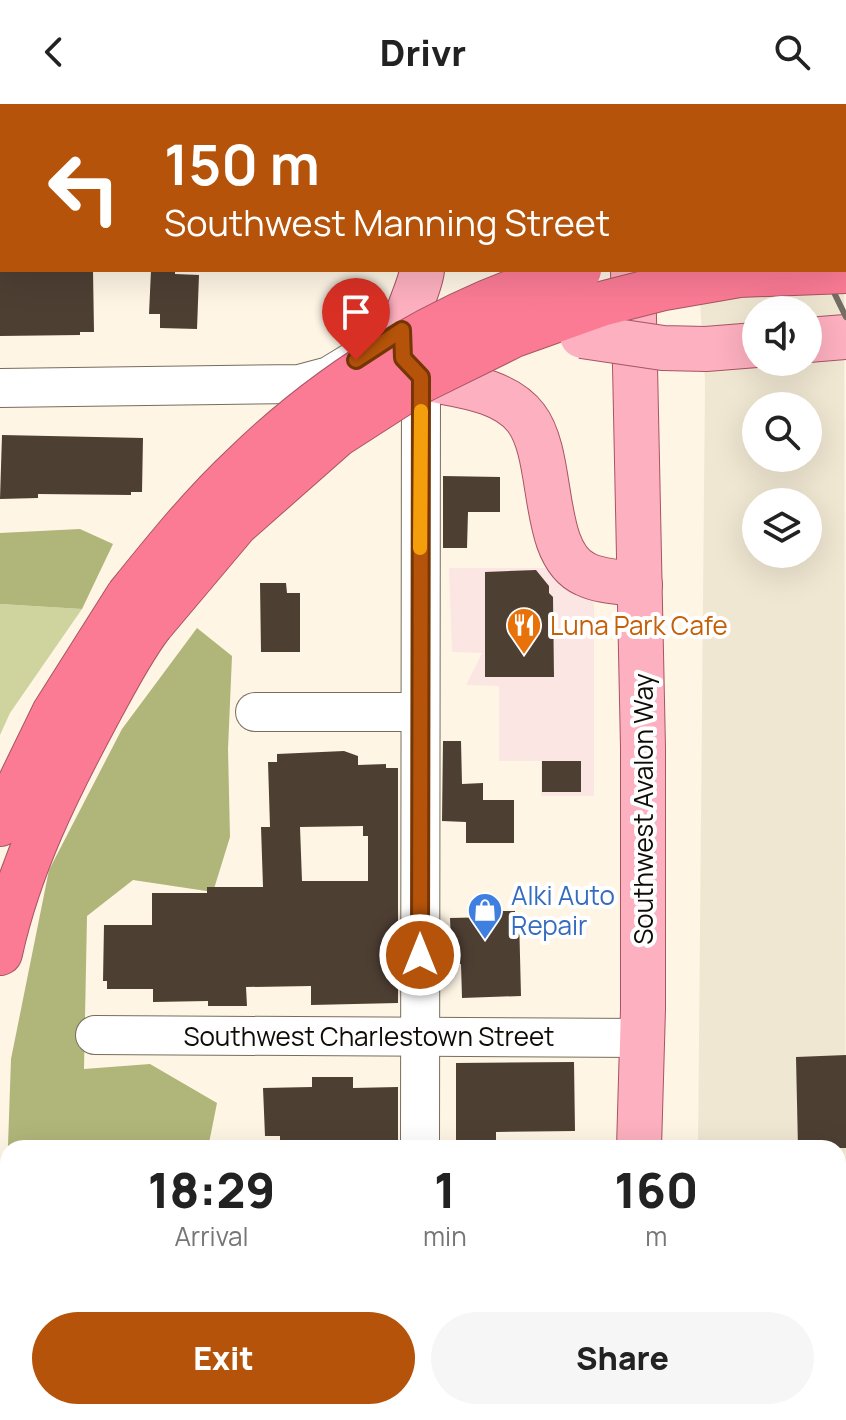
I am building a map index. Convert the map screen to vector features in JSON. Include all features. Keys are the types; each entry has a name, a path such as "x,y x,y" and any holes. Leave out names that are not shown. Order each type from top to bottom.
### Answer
{"highway":[{"path":"0,953 20,881 41,828 75,755 132,651 139,611 177,536 245,463 309,409 373,363 437,326 504,296 573,272"},
{"path":"0,824 54,713 139,611 337,435 421,381 514,335 601,304 664,288 739,275 819,272"}],"main road":[{"path":"424,272 402,330 403,358 421,377 467,386 507,400 526,418 540,443 557,535 564,553 585,574 640,585"},
{"path":"426,272 482,305 582,336 663,348 742,346"},
{"path":"633,274 846,279"},
{"name":"Southwest Avalon Way","path":"633,274 643,748 643,1038 639,1140"},
{"path":"822,339 846,337"}],"street":[{"path":"0,388 299,384 329,376 402,330"},
{"path":"420,1140 421,377"},
{"path":"255,712 420,712"},
{"name":"Southwest Charlestown Street","path":"95,1035 643,1038"}],"shaded area":[{"path":"698,272 844,272 846,1140 698,1140 705,381"},
{"path":"449,568 548,568 594,603 594,796 541,796 541,761 499,761 499,686 466,685 482,653 452,652"}],"green space":[{"path":"80,529 113,544 82,609 0,604 0,533"},
{"path":"0,604 82,609 10,713 0,735"},
{"path":"197,628 232,656 228,749 230,837 213,892 133,880 87,916 84,1069 150,1064 217,1103 210,1140 8,1140 11,1059 49,870 122,729"}],"building":[{"path":"0,272 93,272 94,332 80,332 80,335 0,336"},
{"path":"151,272 199,275 197,329 160,328 160,314 149,314"},
{"path":"2,435 143,438 142,492 131,492 131,495 38,494 38,498 0,499"},
{"path":"443,476 500,477 500,512 468,512 467,548 443,548"},
{"path":"536,570 549,586 553,597 554,677 485,677 485,572"},
{"path":"260,583 286,583 287,593 300,593 300,652 261,652"},
{"path":"443,741 461,741 462,784 483,783 483,800 514,800 514,843 466,843 466,822 442,821"},
{"path":"344,751 358,756 358,765 386,764 386,768 398,768 398,1003 311,1005 311,986 246,987 247,1006 208,1006 208,1001 153,1002 153,989 107,989 107,981 103,981 104,925 152,925 152,893 207,893 207,887 263,887 261,827 270,827 268,762 277,762 277,754","holes":["363,826 363,836 368,836 368,881 302,881 300,827"]},
{"path":"542,761 581,761 581,792 542,792"},
{"name":"Alki Auto Repair","path":"494,911 515,911 515,916 519,916 521,996 462,998 461,964 452,964 450,918 494,917"},
{"path":"846,1055 846,1140 798,1140 796,1057"},
{"path":"574,1062 575,1131 496,1132 496,1140 456,1140 456,1063"},
{"path":"312,1077 353,1077 353,1088 398,1087 398,1140 280,1140 280,1136 265,1136 263,1088 312,1087"}],"railway":[{"path":"824,272 846,317"}],"slow traffic":[{"path":"420,548 421,411"}],"place":[{"name":"Luna Park Cafe","path":"524,656"},
{"name":"Alki Auto Repair","path":"485,941"}],"route":[{"path":"356,360 402,330 403,358 421,377 420,955"}]}
